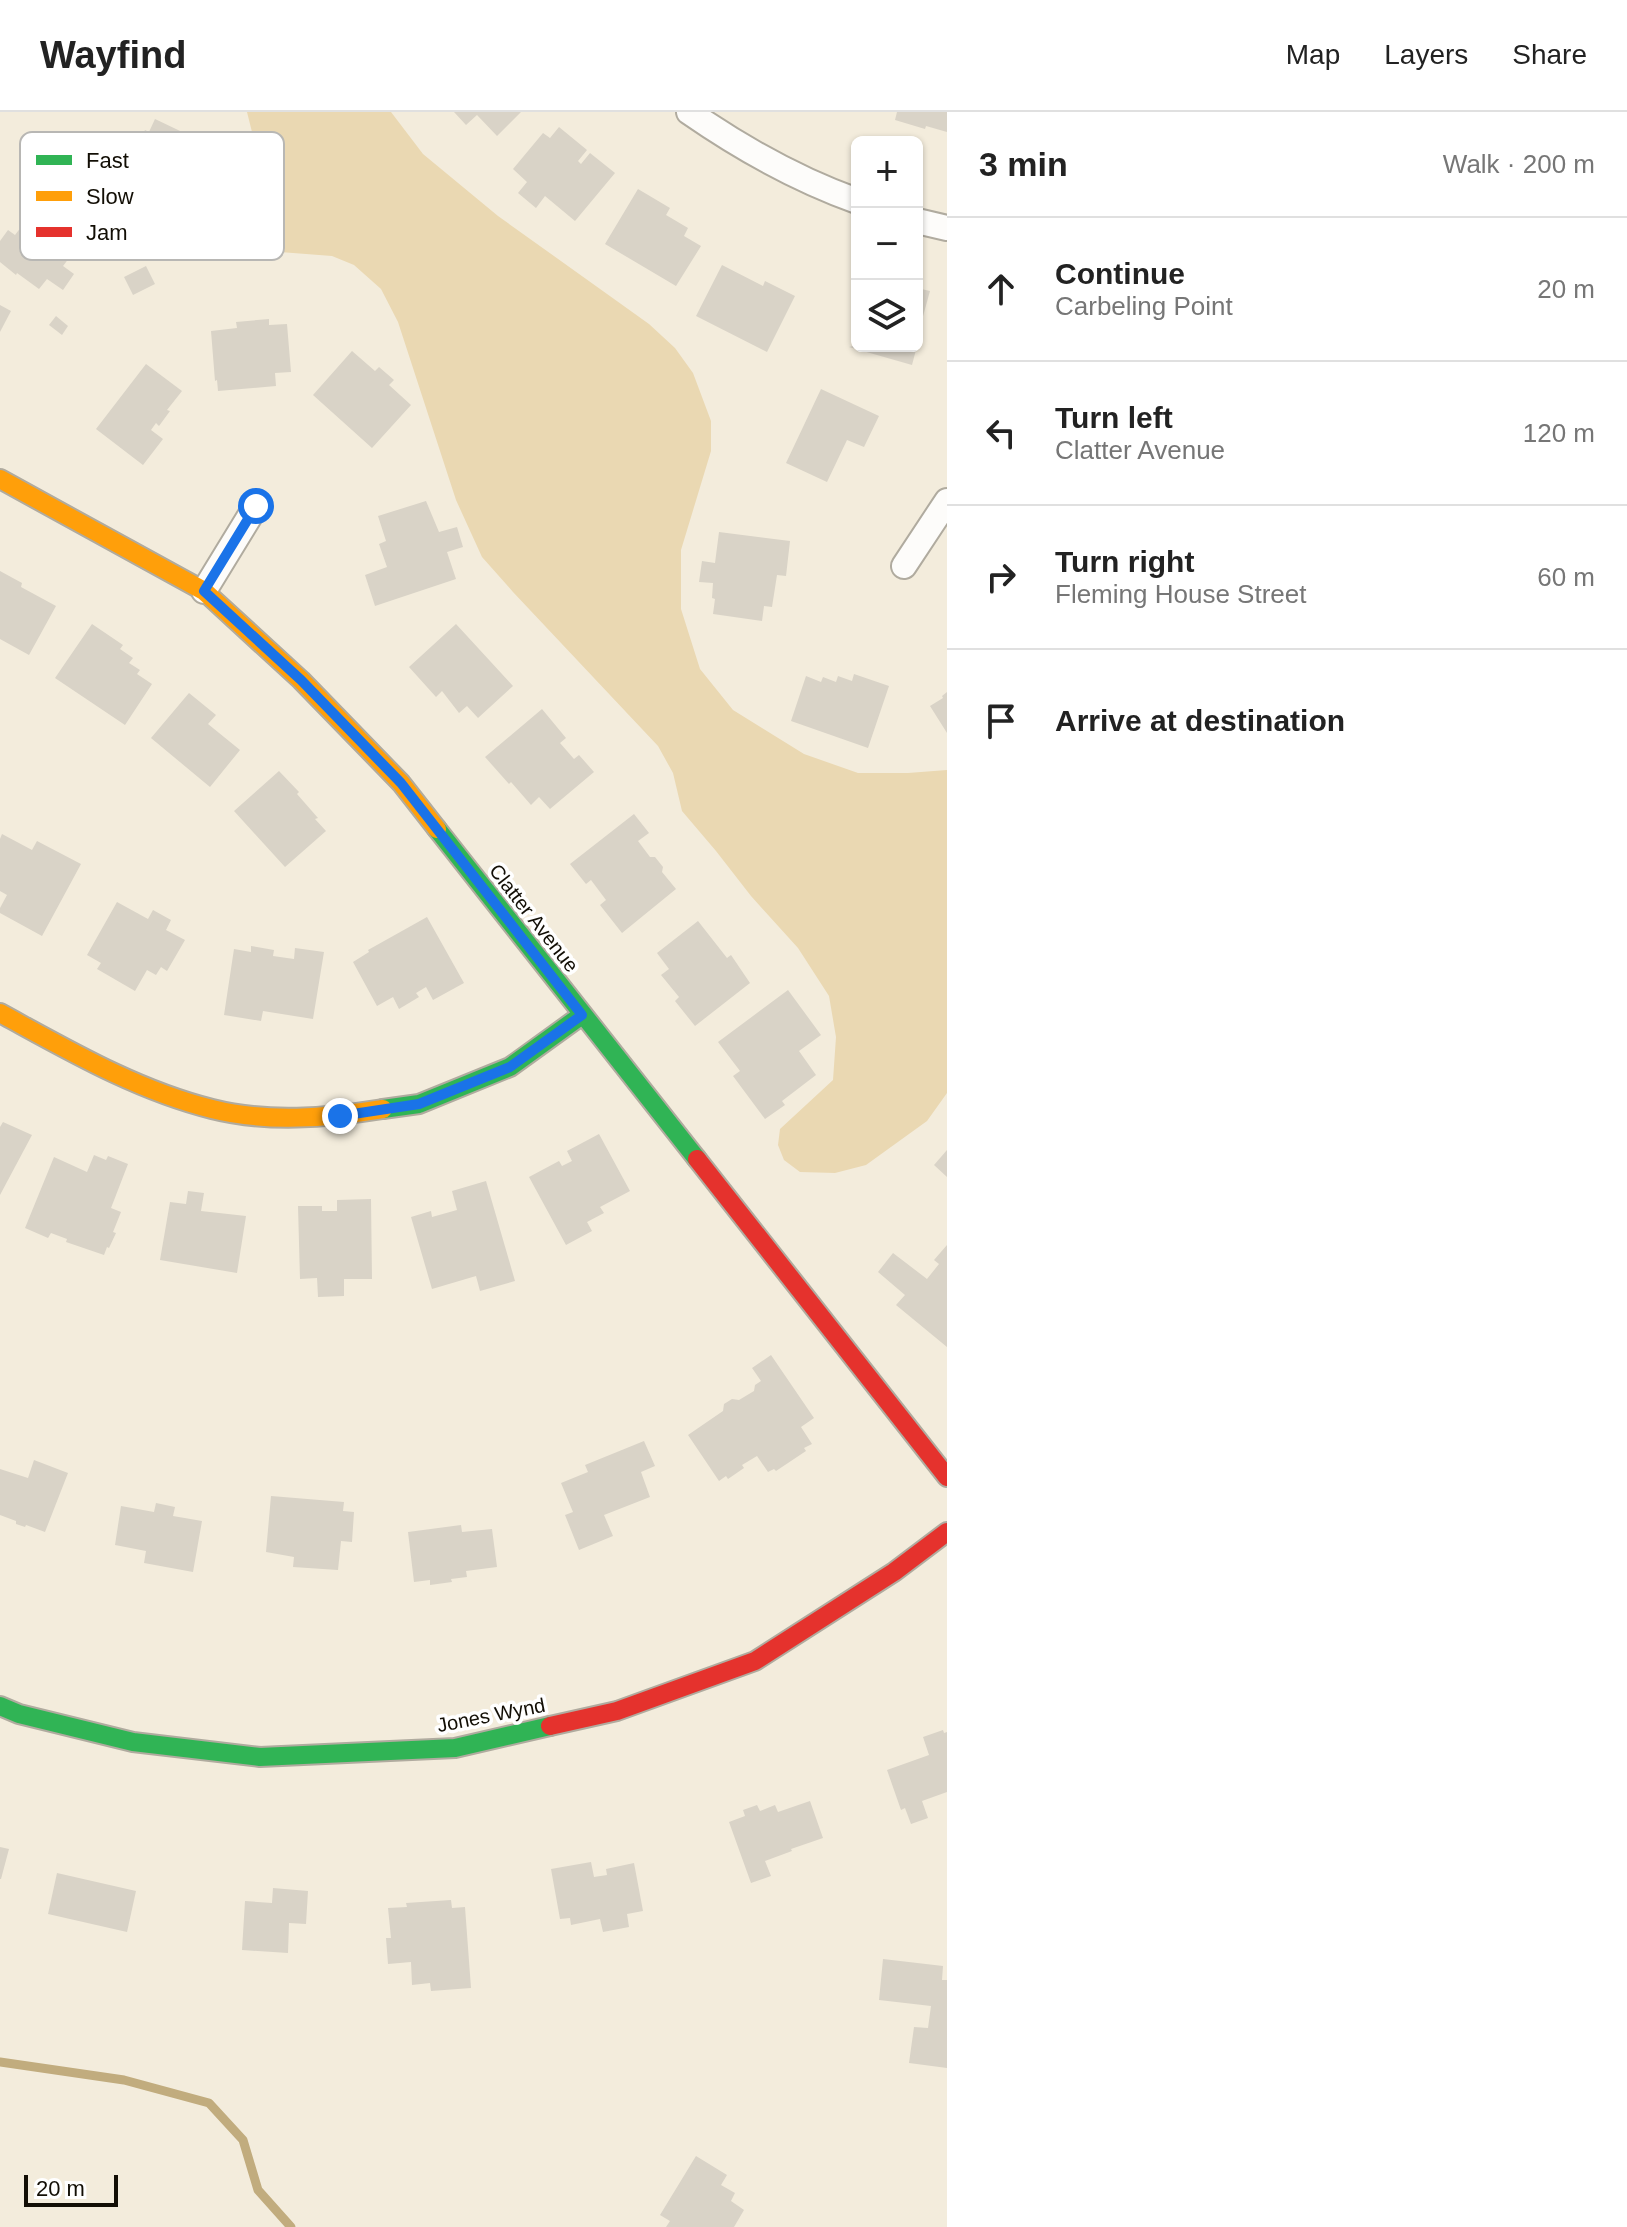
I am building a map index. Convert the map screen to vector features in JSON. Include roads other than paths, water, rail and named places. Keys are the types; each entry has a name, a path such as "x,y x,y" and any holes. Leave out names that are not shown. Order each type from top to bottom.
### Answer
{"street":[{"path":"689,112 784,169 851,198"},
{"path":"923,222 947,228"},
{"name":"Clatter Avenue","path":"0,479 204,591 301,680 401,783 947,1477"},
{"path":"904,566 947,501"},
{"path":"204,591 256,506"},
{"path":"0,1013 95,1065 152,1091 214,1110 277,1118 340,1116 419,1104 510,1067 582,1015"},
{"name":"Jones Wynd","path":"0,1706 19,1714 133,1742 260,1757 455,1748 617,1711 755,1661 894,1572 947,1532"}],"waterway":[{"path":"0,2062 124,2080 209,2103 243,2140 258,2190 291,2227"}]}
